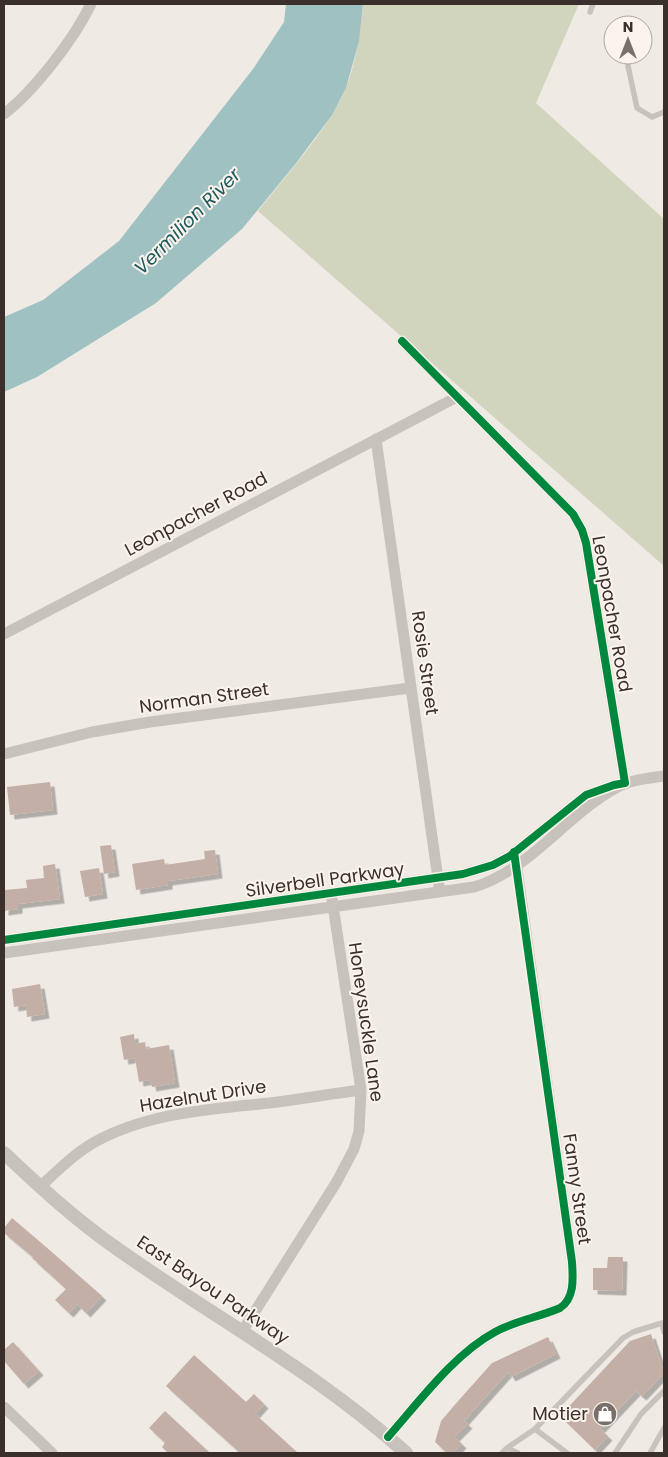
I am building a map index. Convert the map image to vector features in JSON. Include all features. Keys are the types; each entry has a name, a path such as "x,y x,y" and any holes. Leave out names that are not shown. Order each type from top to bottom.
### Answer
{"street":[{"path":"4,114 67,45 91,4"},
{"name":"Leonpacher Road","path":"402,341 572,514 582,530 586,543 625,784"},
{"name":"Leonpacher Road","path":"4,634 457,397"},
{"name":"Rosie Street","path":"376,439 440,893"},
{"name":"Norman Street","path":"4,754 92,732 150,722 410,688"},
{"name":"Silverbell Parkway","path":"4,940 438,879 480,870 493,865 514,852 586,794 614,785 664,776"},
{"name":"Silverbell Parkway","path":"4,953 474,887 489,882 517,866 582,812 616,787 625,784"},
{"name":"Fanny Street","path":"388,1437 428,1391 473,1345 497,1331 560,1308 566,1303 573,1286 572,1262 514,852"},
{"name":"Honeysuckle Lane","path":"242,1332 336,1183 352,1154 360,1131 361,1090 344,988 332,894"},
{"name":"Hazelnut Drive","path":"40,1187 83,1149 118,1131 139,1123 191,1112 361,1090"},
{"name":"East Bayou Parkway","path":"4,1153 40,1187 118,1249 319,1383 406,1453"},
{"path":"4,1407 52,1453"}],"lane":[{"path":"590,12 593,4"},
{"path":"628,66 637,108 652,117 664,112"},
{"path":"504,1451 535,1429 623,1338 633,1332 662,1323 664,1332"},
{"path":"615,1453 641,1414 664,1391"},
{"path":"650,1453 664,1428"},
{"path":"535,1429 567,1453"},
{"path":"504,1451 518,1453"}],"green space":[{"path":"363,4 579,4 536,103 664,219 664,566 258,211 317,137 337,106 349,80 355,58"}],"water":[{"name":"Vermilion River","path":"286,4 363,4 359,41 346,88 332,115 297,162 242,229 156,303 37,377 4,392 4,317 43,300 119,241 253,69 284,22"}],"building":[{"path":"50,782 53,810 10,815 7,787"},
{"path":"111,845 115,872 104,874 100,846"},
{"path":"215,850 218,874 168,881 168,885 136,890 132,864 164,859 165,865 205,859 204,851"},
{"path":"55,864 60,899 18,904 18,909 4,911 4,890 27,888 26,880 44,878 43,866"},
{"path":"99,868 103,894 85,897 80,871"},
{"path":"40,984 45,1014 27,1017 26,1005 14,1007 12,989"},
{"path":"134,1034 135,1044 145,1042 146,1049 169,1045 175,1083 152,1087 150,1080 139,1082 135,1058 124,1060 120,1037"},
{"path":"12,1218 102,1296 86,1313 77,1304 69,1313 55,1300 66,1289 33,1257 4,1233 4,1228"},
{"path":"608,1257 623,1257 622,1291 593,1290 593,1268 607,1268"},
{"path":"651,1334 664,1373 642,1396 636,1391 600,1429 608,1436 595,1450 560,1416 630,1341"},
{"path":"548,1337 556,1354 511,1377 508,1372 464,1421 468,1424 455,1437 462,1444 453,1453 447,1453 435,1442 441,1421 492,1363"},
{"path":"13,1342 39,1371 24,1384 4,1361 4,1350"},
{"path":"194,1355 246,1402 254,1394 264,1404 255,1414 298,1453 240,1453 166,1386"},
{"path":"165,1411 210,1453 168,1453 162,1447 165,1443 149,1428"}],"cycle path":[{"path":"4,940 463,874 493,865 510,856 586,795 625,783 586,543 582,530 573,514 402,341"},
{"path":"388,1437 451,1366 480,1341 503,1328 560,1308 565,1304 571,1293 572,1262 514,852"}],"place":[{"name":"Motier","path":"605,1414"}]}
